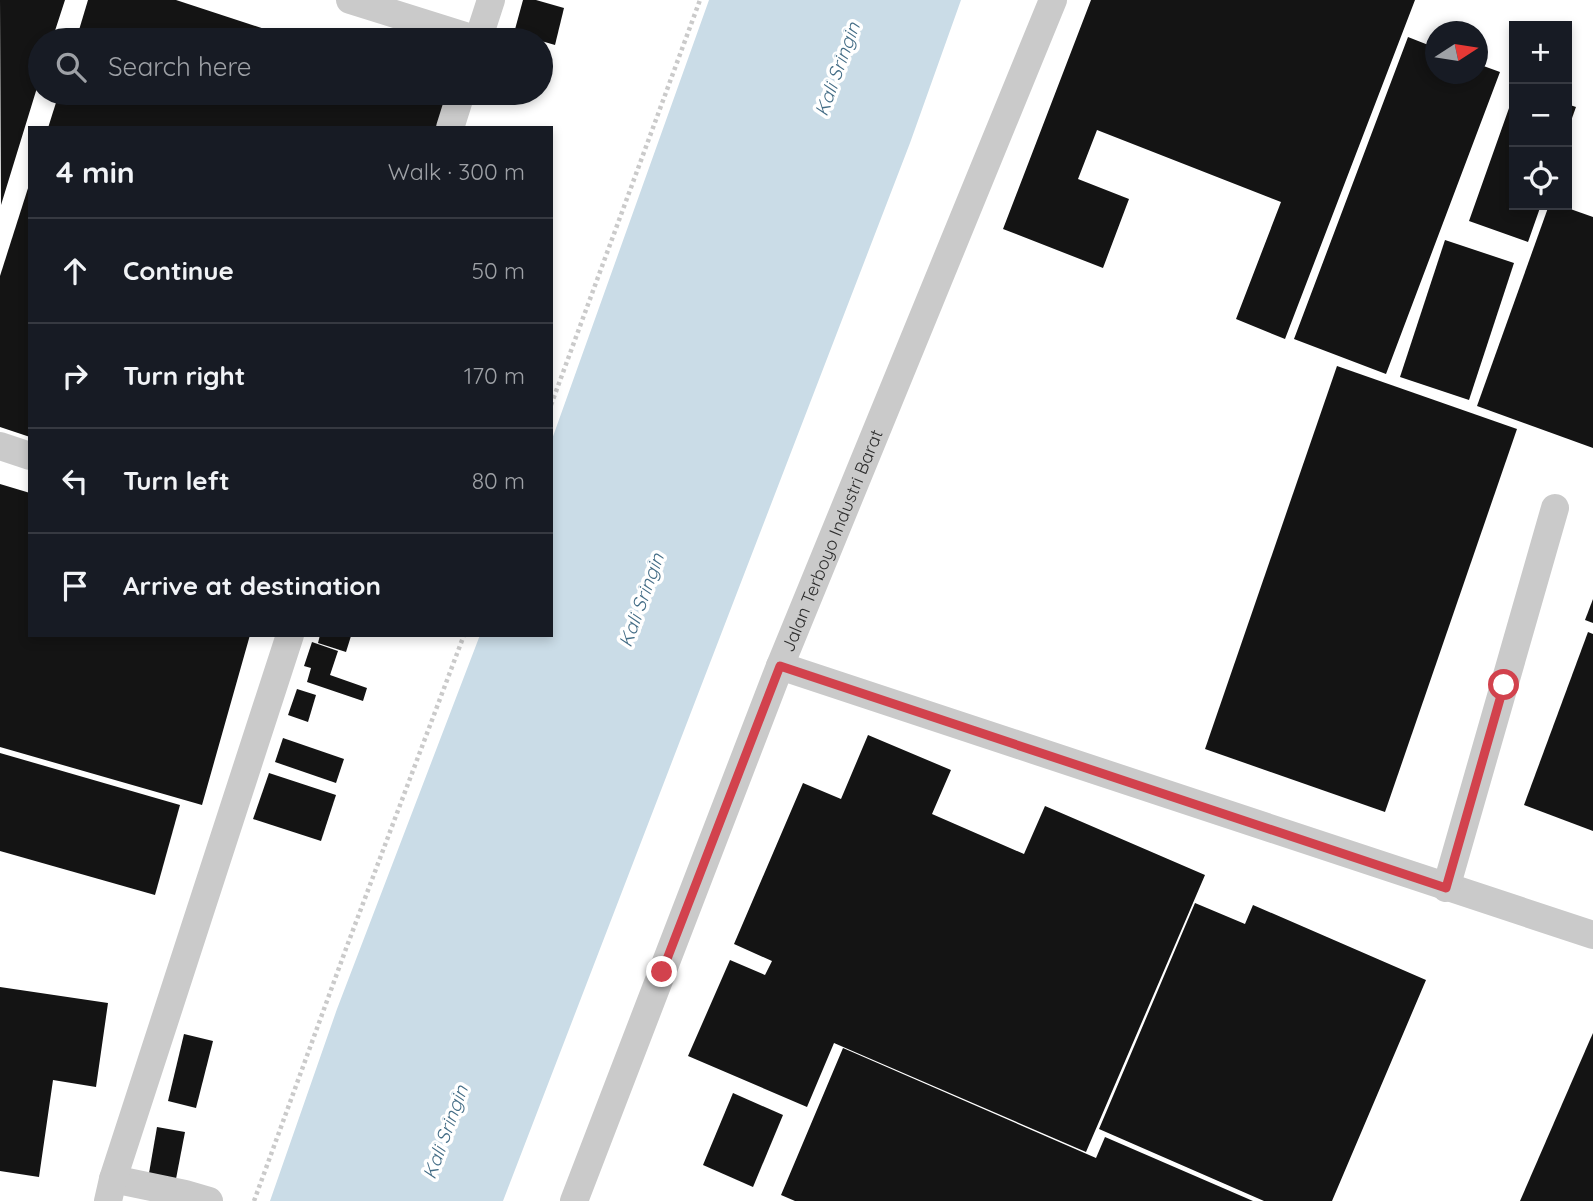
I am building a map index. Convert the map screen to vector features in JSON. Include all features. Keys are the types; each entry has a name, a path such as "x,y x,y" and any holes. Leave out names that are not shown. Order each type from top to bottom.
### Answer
{"lane":[{"path":"350,0 440,28"},
{"path":"482,28 491,0"},
{"name":"Jalan Terboyo Industri Barat","path":"574,1201 780,666 1053,0"},
{"path":"451,126 457,105"},
{"path":"0,446 28,455"},
{"path":"1446,888 1555,508"},
{"path":"209,1201 185,1194 110,1190 289,637"},
{"path":"780,666 1593,935"}],"path":[{"path":"553,400 700,0"},
{"path":"254,1201 463,637"}],"water":[{"name":"Kali Sringin","path":"709,0 961,0 910,143 503,1201 270,1201 337,1009 479,637 553,637 553,436"}],"building":[{"path":"0,0 65,0 56,28 28,28 28,105 32,105 1,205"},
{"path":"88,0 176,0 261,28 80,28"},
{"path":"523,0 536,0 564,8 555,45 553,28 515,28"},
{"path":"1091,0 1415,0 1285,339 1236,319 1281,202 1097,130 1078,179 1129,199 1103,268 1003,229"},
{"path":"1408,37 1425,44 1425,84 1488,84 1488,68 1500,72 1386,374 1294,339"},
{"path":"55,105 444,105 438,126 49,126"},
{"path":"1509,108 1509,210 1539,210 1528,242 1469,221"},
{"path":"28,188 28,436 0,427 0,276"},
{"path":"1547,210 1572,210 1593,217 1593,448 1477,406"},
{"path":"1445,240 1514,263 1469,400 1400,377"},
{"path":"1337,366 1517,429 1385,812 1205,749"},
{"path":"0,484 28,492 28,637 249,637 202,805 0,747"},
{"path":"1593,599 1593,623 1585,620"},
{"path":"1588,632 1593,634 1593,831 1524,805"},
{"path":"320,637 351,637 346,652 318,643"},
{"path":"312,642 338,651 330,675 367,688 363,701 307,682 311,668 304,666"},
{"path":"297,689 316,695 308,722 288,715"},
{"path":"868,735 951,770 932,814 1024,854 1045,806 1205,875 1086,1152 834,1043 807,1107 688,1056 730,960 765,975 772,961 734,944 803,783 841,799"},
{"path":"283,738 344,759 336,783 275,762"},
{"path":"0,753 180,805 155,895 0,851"},
{"path":"269,773 336,795 321,841 253,819"},
{"path":"1195,903 1245,924 1253,905 1426,980 1332,1201 1264,1201 1099,1129"},
{"path":"0,987 108,1003 96,1087 53,1080 39,1177 0,1171"},
{"path":"1593,1033 1593,1201 1520,1201 1589,1042"},
{"path":"184,1034 213,1041 196,1108 168,1101"},
{"path":"843,1048 1096,1158 1105,1137 1253,1201 795,1201 781,1195"},
{"path":"733,1093 783,1115 753,1187 703,1165"},
{"path":"157,1127 185,1132 175,1184 148,1179"}],"route":[{"path":"662,972 780,666 1446,888 1504,685"}]}
